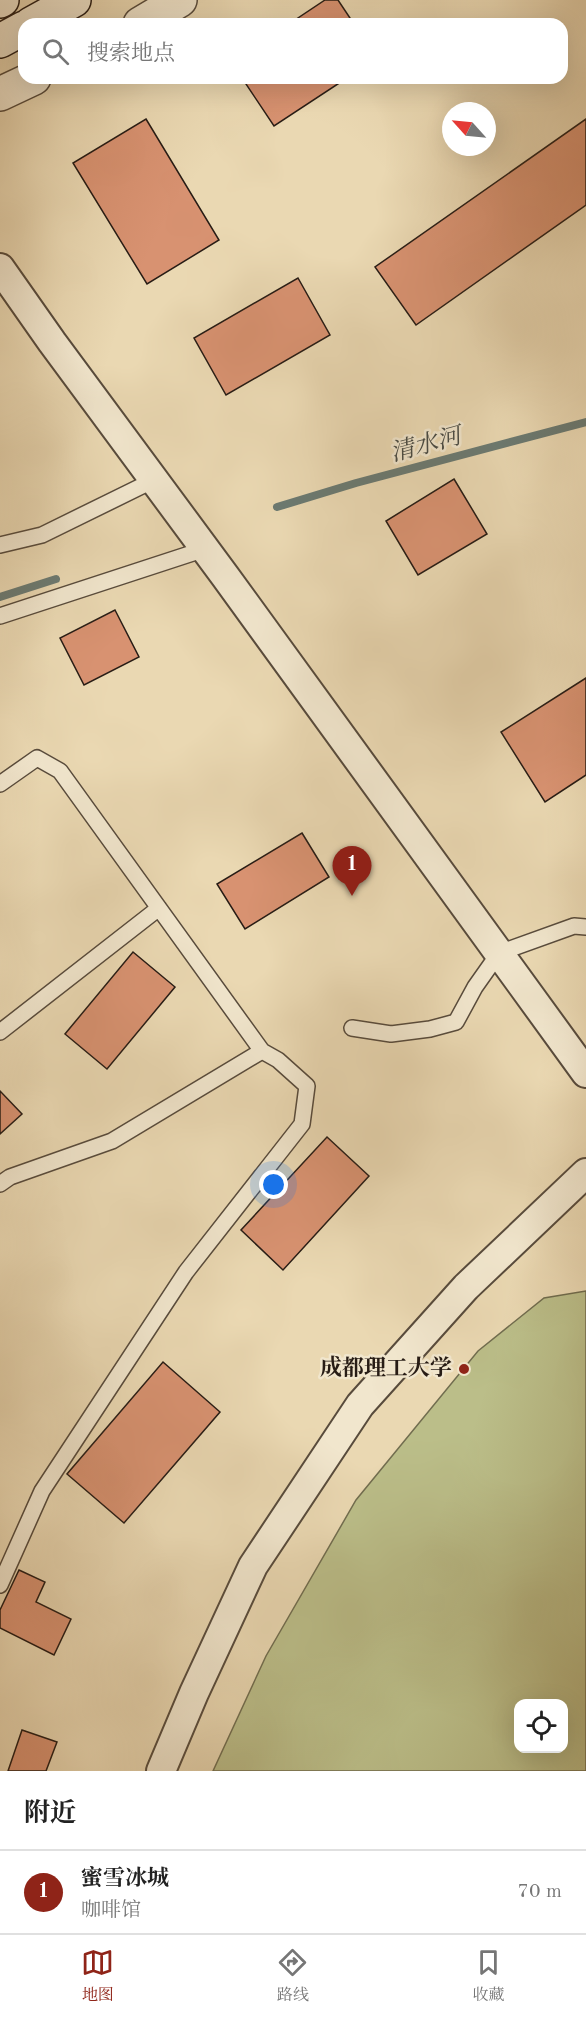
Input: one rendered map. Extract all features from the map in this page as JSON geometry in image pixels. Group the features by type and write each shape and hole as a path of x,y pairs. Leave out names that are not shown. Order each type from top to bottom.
{"street":[{"path":"42,18 74,0"},
{"path":"150,18 180,0"},
{"path":"0,41 18,31"},
{"path":"0,94 21,84"},
{"path":"0,268 51,342 205,549 586,1072"},
{"path":"161,1771 253,1566 360,1405 466,1287 586,1173"}],"lane":[{"path":"0,546 42,535 154,480"},
{"path":"0,616 205,549"},
{"path":"0,784 37,758 60,771 262,1051 278,1060 308,1086 302,1124 186,1272 68,1451 42,1491 0,1585"},
{"path":"0,1032 159,908"},
{"path":"352,1028 391,1034 430,1029 456,1022 475,987 499,953 574,926 586,927"},
{"path":"0,1184 10,1177 112,1141 262,1051"}],"green space":[{"path":"586,1291 586,1771 213,1771 266,1656 356,1500 478,1351 544,1298"}],"building":[{"path":"325,0 338,0 350,18 298,18"},
{"path":"246,84 338,84 274,126"},
{"path":"146,119 219,240 147,284 73,163"},
{"path":"586,119 586,205 416,325 375,267"},
{"path":"298,278 330,335 226,395 194,338"},
{"path":"454,479 487,534 418,575 386,521"},
{"path":"115,610 139,657 84,685 60,638"},
{"path":"586,678 586,775 545,802 501,732"},
{"path":"302,833 329,877 245,929 217,884"},
{"path":"133,952 175,987 107,1069 65,1034"},
{"path":"0,1091 22,1114 0,1134"},
{"path":"327,1137 369,1176 283,1270 241,1230"},
{"path":"163,1362 220,1412 124,1523 67,1474"},
{"path":"19,1570 45,1582 36,1602 71,1619 54,1655 0,1628 0,1610"},
{"path":"22,1730 57,1742 46,1771 8,1771"}],"waterway":[{"name":"清水河","path":"277,507 356,483 586,422"},
{"name":"清水河","path":"0,597 56,579"}],"place":[{"name":"蜜雪冰城","path":"352,896"},
{"name":"成都理工大学","path":"464,1369"}]}
